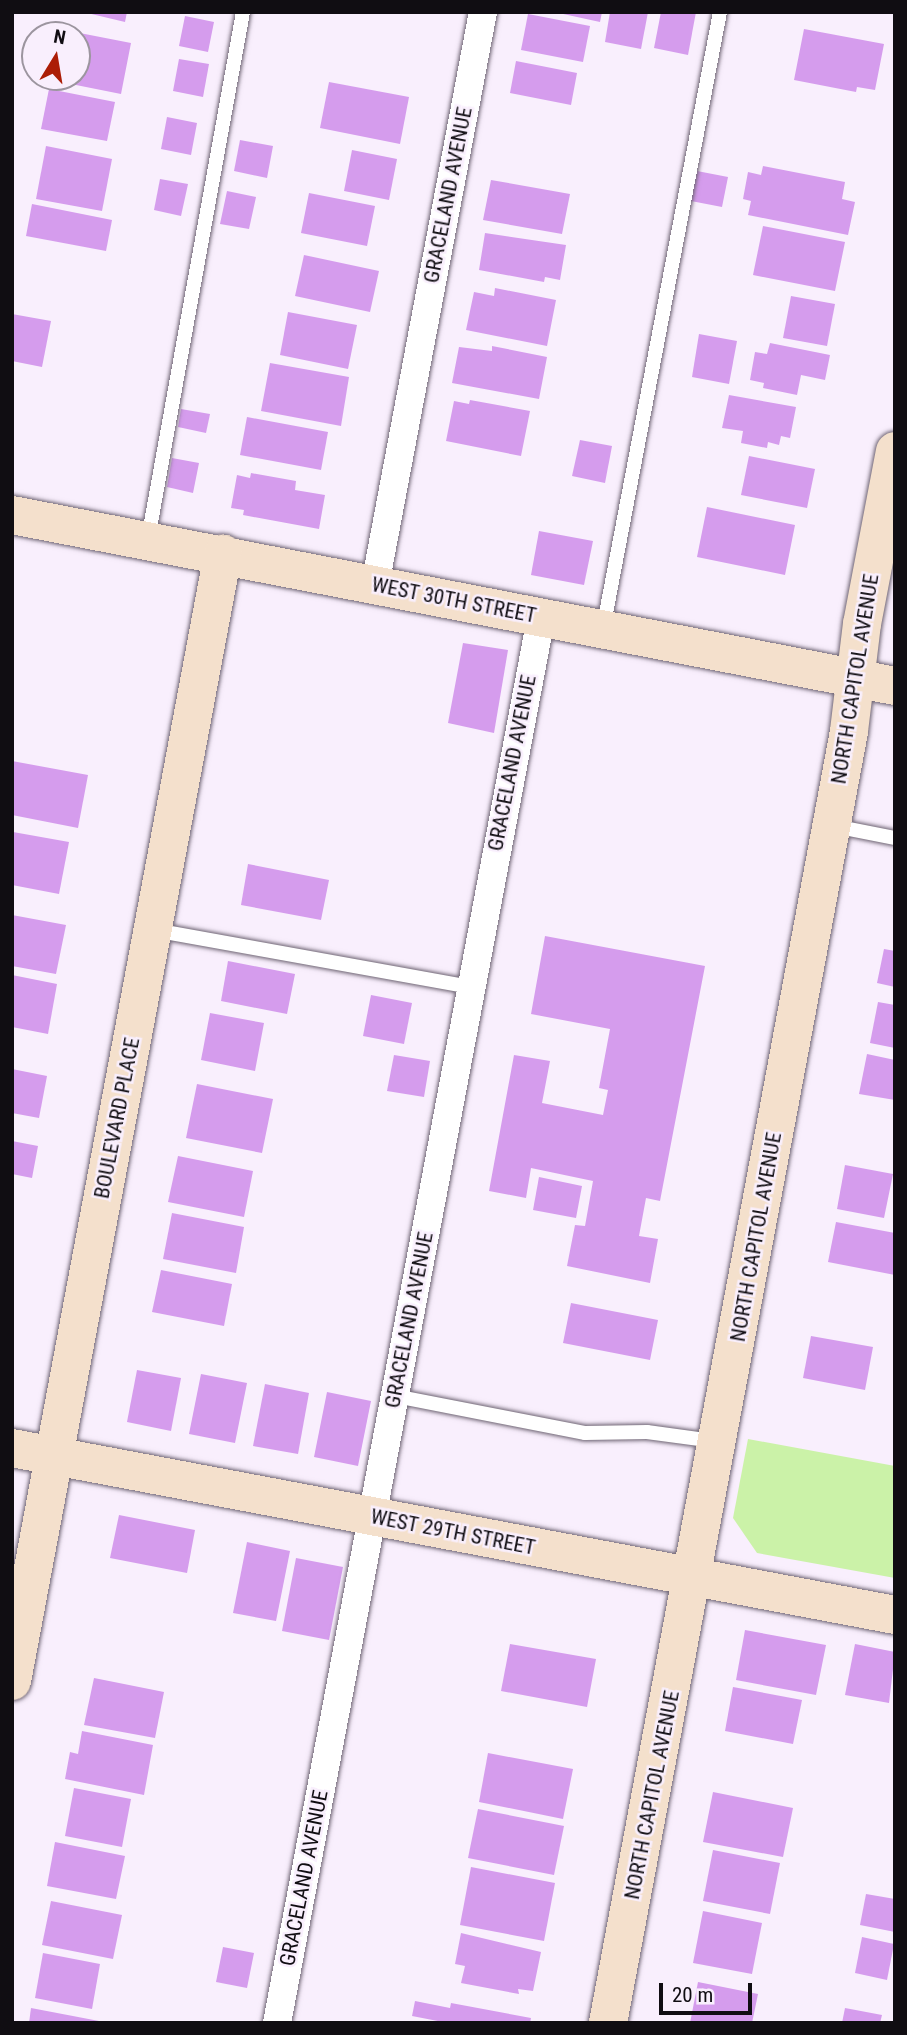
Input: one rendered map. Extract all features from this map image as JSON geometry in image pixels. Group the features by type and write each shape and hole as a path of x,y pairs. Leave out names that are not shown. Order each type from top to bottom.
{"main road":[{"name":"NORTH CAPITOL AVENUE","path":"608,2023 719,1442 855,679 890,506 895,451"},
{"name":"WEST 30TH STREET","path":"12,515 895,686"},
{"name":"BOULEVARD PLACE","path":"12,1681 223,554"},
{"name":"WEST 29TH STREET","path":"12,1447 693,1579 895,1615"}],"street":[{"name":"GRACELAND AVENUE","path":"375,585 483,12"},
{"name":"GRACELAND AVENUE","path":"276,2023 541,618"}],"lane":[{"path":"147,540 243,12"},
{"path":"603,630 720,12"},
{"path":"831,825 895,838"},
{"path":"152,930 470,987"},
{"path":"395,1396 585,1433 659,1433 719,1442"}],"green space":[{"path":"748,1439 895,1466 895,1578 757,1553 733,1518"}],"building":[{"path":"83,12 127,12 125,22"},
{"path":"554,12 602,12 600,22"},
{"path":"610,12 648,12 641,49 605,42"},
{"path":"661,12 696,12 688,55 654,48"},
{"path":"528,14 590,26 583,62 521,50"},
{"path":"185,16 214,22 208,52 179,46"},
{"path":"804,29 884,44 875,90 857,87 856,92 794,80"},
{"path":"91,35 131,43 121,94 91,88"},
{"path":"179,59 209,64 203,97 173,91"},
{"path":"516,61 577,73 571,105 510,93"},
{"path":"329,82 409,97 400,144 320,128"},
{"path":"49,91 115,102 107,141 41,129"},
{"path":"167,117 197,123 191,155 161,149"},
{"path":"240,140 273,146 267,178 234,171"},
{"path":"46,146 112,159 102,211 36,199"},
{"path":"352,150 397,159 389,200 344,191"},
{"path":"763,166 845,182 842,199 855,202 848,235 748,215 751,201 743,199 748,172 761,175"},
{"path":"697,171 728,177 722,207 691,201"},
{"path":"160,179 188,184 181,216 154,210"},
{"path":"491,180 570,194 562,234 483,220"},
{"path":"227,191 256,197 249,229 220,224"},
{"path":"309,193 375,206 367,246 301,233"},
{"path":"32,204 112,220 106,251 26,236"},
{"path":"763,226 845,242 835,291 753,275"},
{"path":"485,233 566,245 560,280 545,277 544,282 479,270"},
{"path":"304,255 379,271 370,312 295,296"},
{"path":"495,288 556,300 547,346 466,330 474,292 494,296"},
{"path":"791,296 835,304 827,346 783,338"},
{"path":"288,312 357,325 348,369 280,355"},
{"path":"12,314 51,321 42,367 12,361"},
{"path":"699,334 737,341 729,384 692,377"},
{"path":"770,343 830,355 825,380 801,375 797,395 763,388 764,383 750,380 755,352 767,354"},
{"path":"492,346 547,357 539,399 452,383 459,347 492,351"},
{"path":"270,363 349,377 341,426 261,411"},
{"path":"729,395 796,407 790,438 781,436 779,445 768,442 767,448 741,443 743,431 722,428"},
{"path":"470,400 530,411 521,456 446,441 454,401 469,404"},
{"path":"181,409 210,414 206,433 178,427"},
{"path":"247,417 328,432 321,470 240,455"},
{"path":"580,440 612,446 605,483 572,476"},
{"path":"749,456 815,469 807,508 741,495"},
{"path":"172,458 199,463 193,493 167,487"},
{"path":"251,473 296,481 295,490 325,495 319,529 243,515 244,510 231,508 237,475 250,478"},
{"path":"707,507 795,525 785,575 697,557"},
{"path":"539,531 593,541 584,585 531,575"},
{"path":"463,643 508,650 494,733 448,723"},
{"path":"12,761 88,775 78,828 12,815"},
{"path":"13,832 69,842 59,894 12,885"},
{"path":"248,864 329,880 321,920 241,905"},
{"path":"12,915 66,925 56,974 12,966"},
{"path":"545,936 705,966 660,1201 646,1198 639,1236 658,1239 650,1283 567,1266 575,1225 585,1226 593,1181 531,1168 526,1198 489,1191 514,1055 550,1061 542,1103 603,1115 608,1090 599,1088 610,1029 531,1014"},
{"path":"884,949 895,951 895,987 877,983"},
{"path":"228,961 295,974 287,1014 221,1001"},
{"path":"12,975 57,984 48,1034 12,1027"},
{"path":"371,995 412,1003 404,1044 363,1036"},
{"path":"878,1002 895,1005 895,1048 870,1043"},
{"path":"210,1013 264,1023 255,1071 201,1060"},
{"path":"867,1054 895,1060 895,1100 859,1094"},
{"path":"394,1055 430,1061 424,1097 387,1091"},
{"path":"12,1069 47,1076 39,1118 12,1113"},
{"path":"197,1084 273,1099 262,1153 186,1138"},
{"path":"12,1141 38,1146 32,1178 12,1174"},
{"path":"178,1156 253,1171 244,1217 168,1202"},
{"path":"845,1165 893,1174 884,1218 837,1209"},
{"path":"539,1177 582,1186 576,1218 533,1210"},
{"path":"172,1213 244,1227 236,1273 163,1259"},
{"path":"836,1222 895,1233 895,1275 828,1262"},
{"path":"161,1270 232,1284 224,1326 152,1312"},
{"path":"571,1303 658,1320 650,1360 563,1343"},
{"path":"811,1336 873,1347 865,1390 803,1378"},
{"path":"137,1370 181,1378 171,1431 127,1422"},
{"path":"201,1374 247,1383 235,1443 189,1434"},
{"path":"265,1384 309,1393 298,1454 253,1446"},
{"path":"327,1392 371,1401 358,1466 314,1457"},
{"path":"119,1515 195,1530 187,1573 110,1558"},
{"path":"247,1542 290,1551 276,1621 233,1613"},
{"path":"296,1558 343,1567 329,1640 282,1631"},
{"path":"745,1630 826,1645 816,1695 736,1680"},
{"path":"510,1644 596,1659 587,1707 501,1691"},
{"path":"855,1644 895,1652 889,1703 845,1695"},
{"path":"94,1678 164,1692 155,1738 84,1725"},
{"path":"733,1687 802,1700 793,1744 725,1731"},
{"path":"82,1731 153,1745 144,1795 65,1779 70,1752 78,1754"},
{"path":"488,1753 573,1769 563,1819 479,1802"},
{"path":"74,1788 131,1799 122,1847 65,1836"},
{"path":"713,1792 793,1808 783,1857 703,1842"},
{"path":"478,1809 564,1826 554,1875 468,1858"},
{"path":"55,1842 125,1856 116,1899 47,1886"},
{"path":"713,1850 780,1863 770,1914 703,1901"},
{"path":"471,1867 555,1883 544,1941 460,1925"},
{"path":"866,1894 895,1899 895,1932 860,1925"},
{"path":"51,1901 122,1915 113,1959 42,1945"},
{"path":"703,1911 762,1923 752,1974 693,1963"},
{"path":"461,1933 541,1952 533,1991 518,1989 519,1994 461,1983 465,1966 455,1964"},
{"path":"862,1937 894,1944 887,1980 855,1973"},
{"path":"223,1947 254,1953 247,1988 216,1982"},
{"path":"43,1953 100,1964 92,2009 35,1998"},
{"path":"698,1982 758,1994 752,2023 690,2023"},
{"path":"415,2001 450,2008 451,2003 531,2018 530,2023 448,2023 412,2016"},
{"path":"31,2008 99,2021 99,2023 29,2023"},
{"path":"845,2008 882,2015 880,2023 842,2023"}]}
